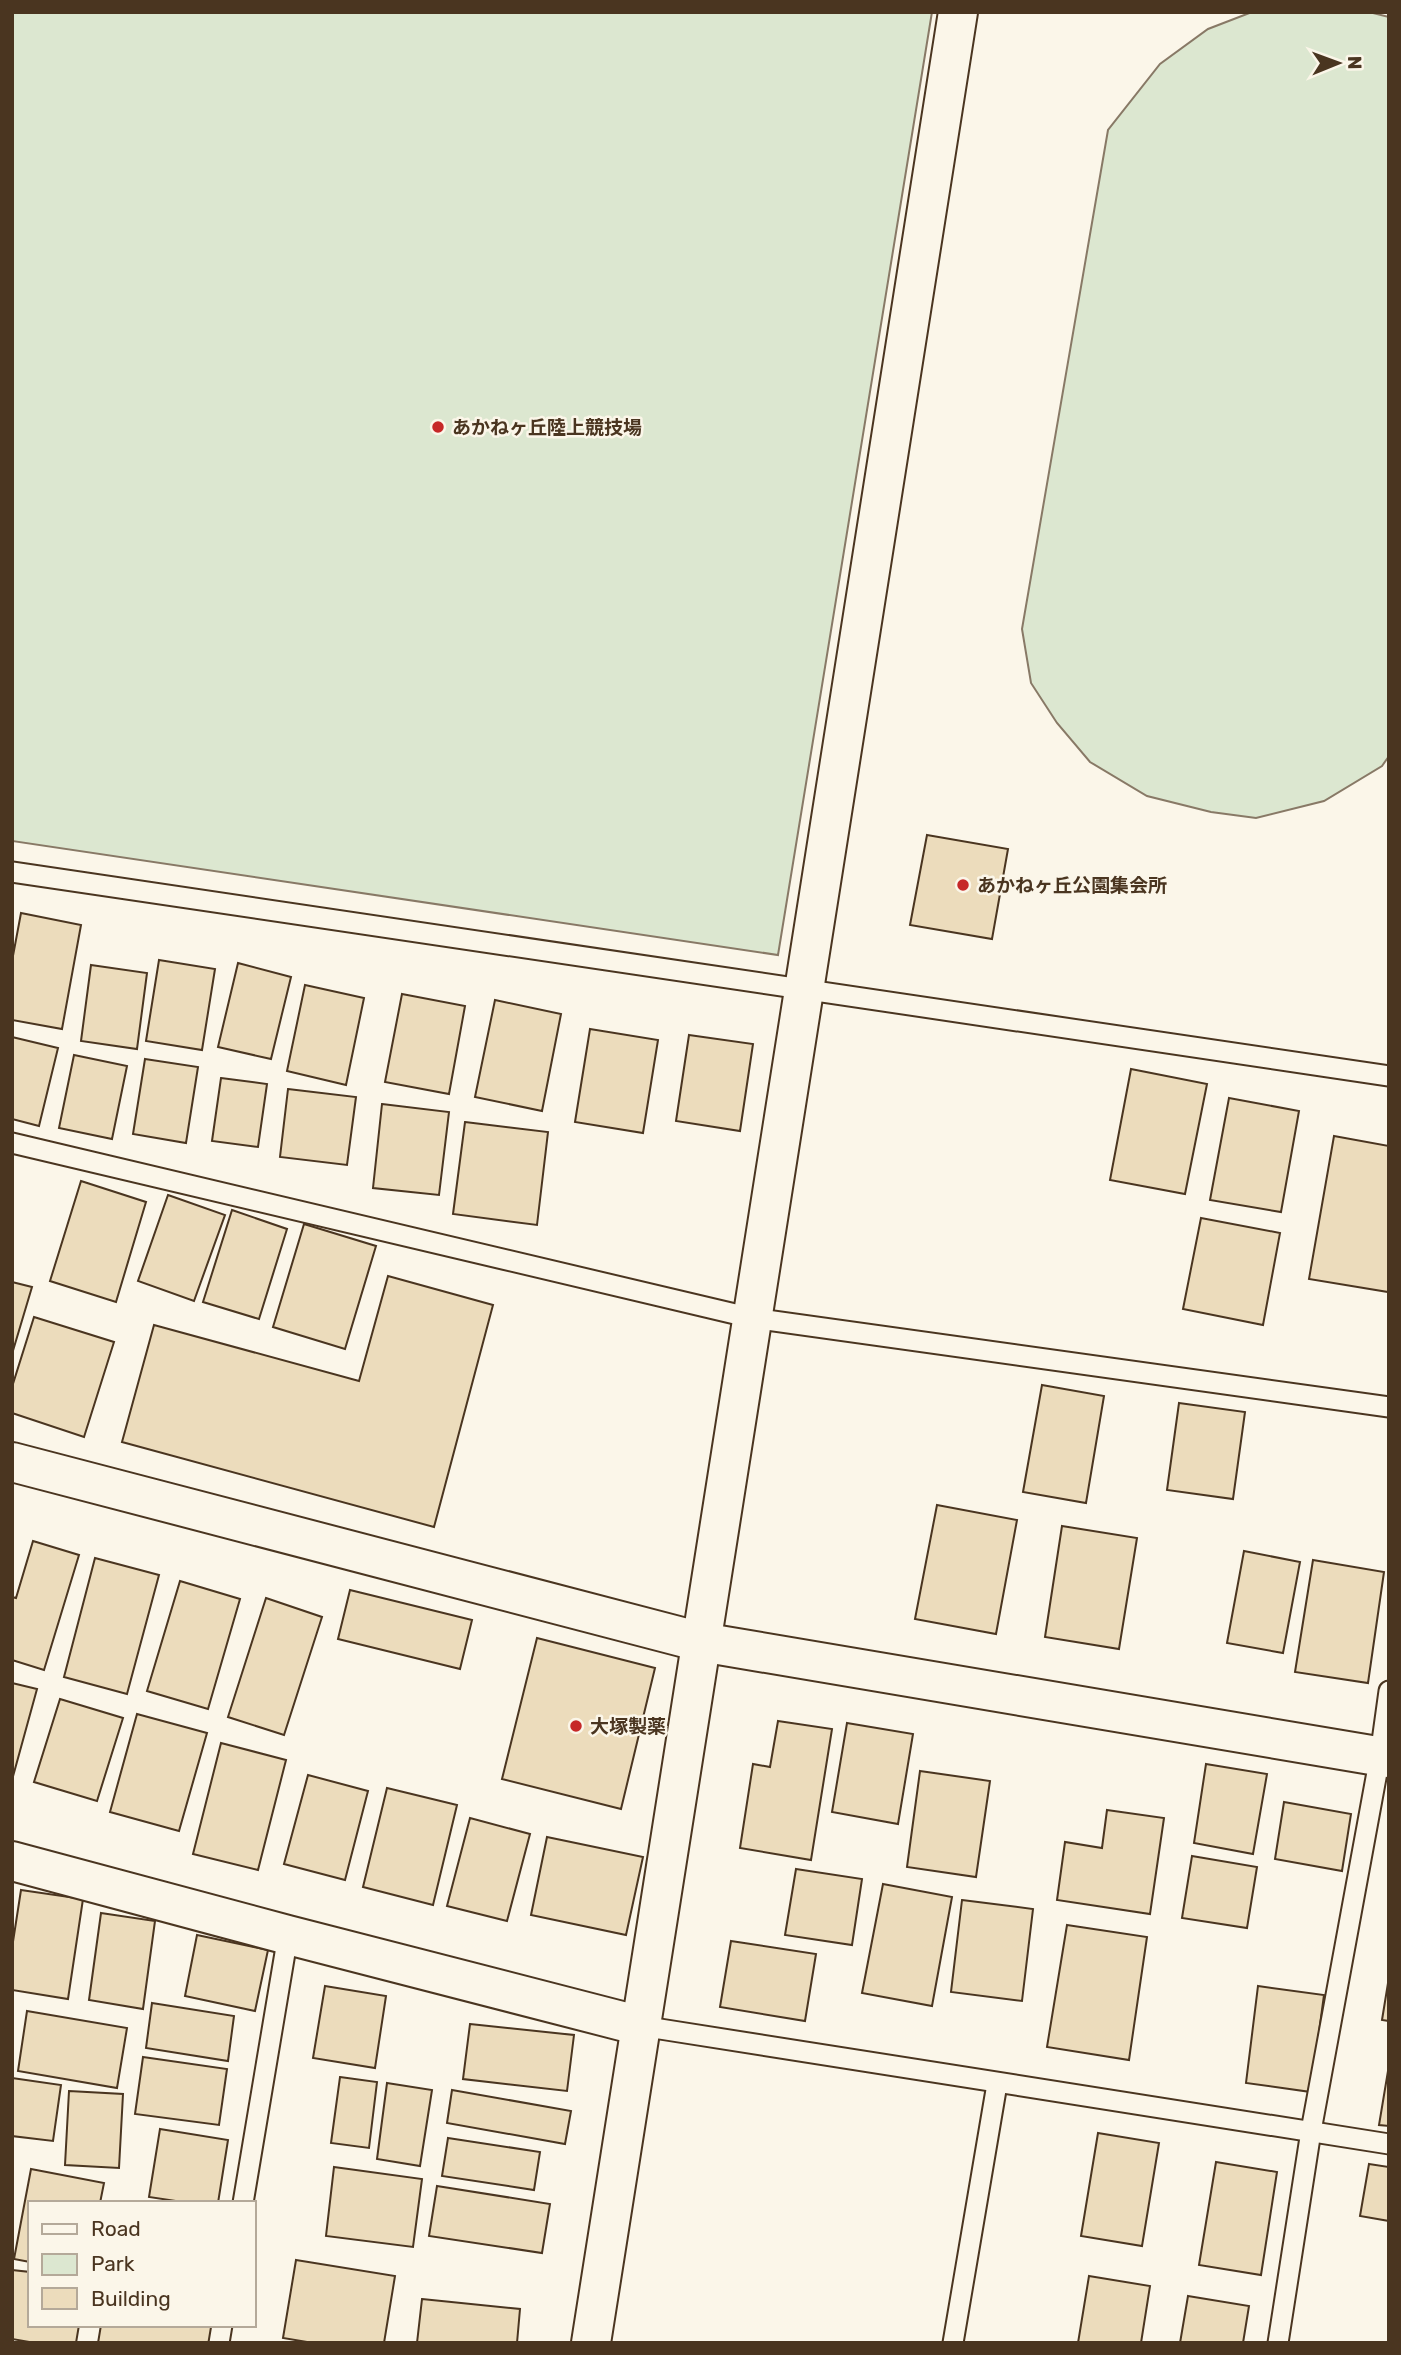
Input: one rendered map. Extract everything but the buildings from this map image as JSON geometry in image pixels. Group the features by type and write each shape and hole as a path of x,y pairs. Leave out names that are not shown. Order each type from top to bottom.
{"street":[{"path":"591,2343 958,12"},
{"path":"12,1462 701,1642 1384,1757"},
{"path":"12,1861 641,2026"}],"lane":[{"path":"12,872 1389,1076"},
{"path":"12,1143 752,1318 1389,1407"},
{"path":"1278,2343 1311,2131 1384,1757 1389,1691"},
{"path":"243,2201 288,1935"},
{"path":"641,2026 1389,2144"},
{"path":"953,2343 997,2084"}],"green space":[{"name":"あかねヶ丘陸上競技場","path":"12,12 932,12 778,955 12,841"},
{"path":"1252,12 1369,12 1389,17 1389,756 1382,766 1324,801 1256,818 1211,812 1147,796 1090,762 1057,723 1031,683 1022,629 1108,130 1160,64 1208,29"}],"place":[{"name":"あかねヶ丘陸上競技場","path":"438,427"},
{"name":"あかねヶ丘公園集会所","path":"963,885"},
{"name":"大塚製薬","path":"576,1726"}]}
